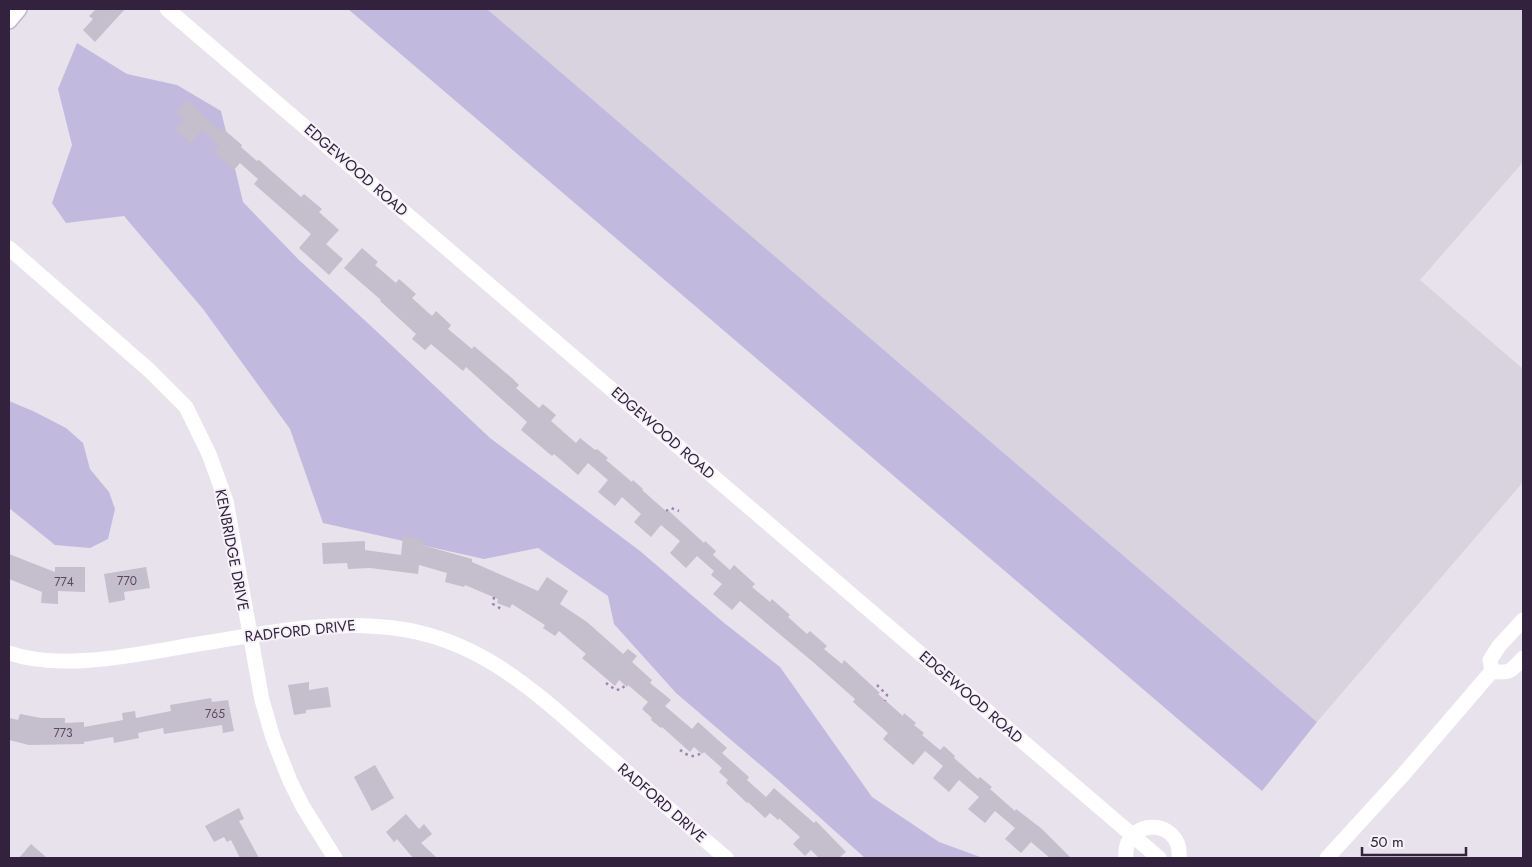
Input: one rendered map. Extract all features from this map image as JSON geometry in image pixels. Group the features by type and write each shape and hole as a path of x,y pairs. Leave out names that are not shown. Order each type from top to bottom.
{"street":[{"path":"9,21 19,9"},
{"name":"EDGEWOOD ROAD","path":"168,9 1159,858"},
{"name":"KENBRIDGE DRIVE","path":"9,248 149,370 186,408 208,454 226,501 262,700 280,759 303,807 335,858"},
{"path":"1492,671 1490,660 1499,646 1523,620"},
{"name":"RADFORD DRIVE","path":"9,653 57,662 95,660 312,627 372,626 418,632 441,639 480,656 510,673 532,689 726,858"},
{"path":"1492,671 1506,673 1512,671 1523,658"},
{"path":"1327,858 1402,776 1492,671"},
{"path":"1126,858 1126,848 1132,836 1146,828 1155,827 1164,829 1171,834 1179,850 1179,858"}],"path":[{"path":"666,511 672,508 679,511"},
{"path":"494,597 493,604 502,610"},
{"path":"606,683 616,690 625,685"},
{"path":"877,685 887,695 885,701"},
{"path":"680,750 686,755 692,756 701,753"}],"shaded area":[{"path":"348,9 487,9 1317,722 1262,791"},
{"path":"487,9 1523,9 1523,162 1420,280 1523,369 1523,482 1317,722"},
{"path":"77,43 127,74 177,85 221,111 243,202 299,260 490,438 640,551 723,622 780,667 872,797 939,842 983,858 865,858 778,780 676,693 614,624 608,596 538,548 484,559 323,523 290,429 203,309 124,216 66,223 52,203 72,145 58,89"},
{"path":"9,401 66,428 83,443 90,469 109,492 115,509 108,539 90,548 55,545 9,508"}],"building":[{"path":"96,9 125,9 95,42 83,30 93,19 89,16"},
{"path":"187,100 220,131 222,128 257,161 259,160 301,197 304,194 322,209 319,212 339,230 326,244 343,259 329,275 299,248 311,234 254,184 258,179 240,163 234,170 213,151 219,145 202,130 190,143 175,129 184,118 176,112"},
{"path":"362,248 378,262 375,265 396,283 399,279 416,294 412,298 432,316 436,311 451,325 448,329 472,349 474,346 513,379 519,385 516,388 539,408 543,404 556,415 551,421 576,443 580,438 608,458 606,460 632,482 633,480 667,512 669,511 704,543 705,541 716,551 713,555 730,570 734,565 755,584 752,587 770,602 772,599 807,634 810,631 827,646 824,649 842,664 844,660 903,716 904,713 916,723 914,725 924,733 922,735 940,750 944,746 955,756 954,758 978,779 980,777 992,787 990,789 1015,811 1016,809 1042,829 1071,858 1050,858 1031,842 1021,853 1005,839 1015,828 995,811 985,823 968,809 979,797 959,780 949,792 933,778 943,766 925,751 913,765 883,739 888,733 853,702 855,699 813,662 740,601 732,610 713,594 722,584 711,575 714,571 697,556 686,568 670,553 680,541 661,525 651,537 634,522 641,514 622,497 615,506 598,492 608,480 588,463 578,475 554,454 552,456 521,430 527,422 466,367 463,371 431,344 425,350 412,339 416,334 344,268"},
{"path":"403,536 423,539 422,545 472,559 472,562 538,591 547,577 568,591 560,604 587,622 623,654 628,649 637,656 632,662 652,680 650,683 671,700 665,706 692,729 698,722 727,748 722,753 749,777 747,780 766,797 774,788 814,823 816,821 846,852 839,858 819,858 811,850 805,856 793,844 800,837 779,818 778,820 770,813 765,818 726,783 728,780 719,772 722,768 704,752 702,754 694,747 690,752 662,727 651,720 652,718 642,709 648,702 619,680 615,686 582,658 586,654 559,631 555,636 543,628 545,625 512,604 510,608 497,603 498,599 465,585 464,587 445,582 447,573 419,565 418,574 370,568 348,569 347,563 323,564 322,543 365,541 365,550 401,555"},
{"path":"9,554 55,572 55,567 85,567 85,592 58,591 58,604 41,603 42,592 9,579"},
{"path":"146,567 150,588 124,592 125,600 109,603 104,574"},
{"path":"309,682 309,690 328,687 331,707 306,710 306,713 294,715 288,685"},
{"path":"211,698 212,702 228,700 234,731 223,733 222,725 164,734 163,728 138,733 139,738 114,743 113,737 84,742 84,744 29,745 9,740 9,718 18,720 20,714 41,718 65,718 65,723 84,722 84,727 123,720 122,713 135,711 136,718 171,711 170,705"},
{"path":"375,765 394,798 372,811 354,777"},
{"path":"239,808 244,819 239,821 259,858 240,858 231,840 227,842 224,837 214,842 205,826"},
{"path":"406,814 419,829 424,824 432,834 421,843 437,858 413,858 397,839 394,842 386,832"},
{"path":"31,844 47,858 19,858"}]}
